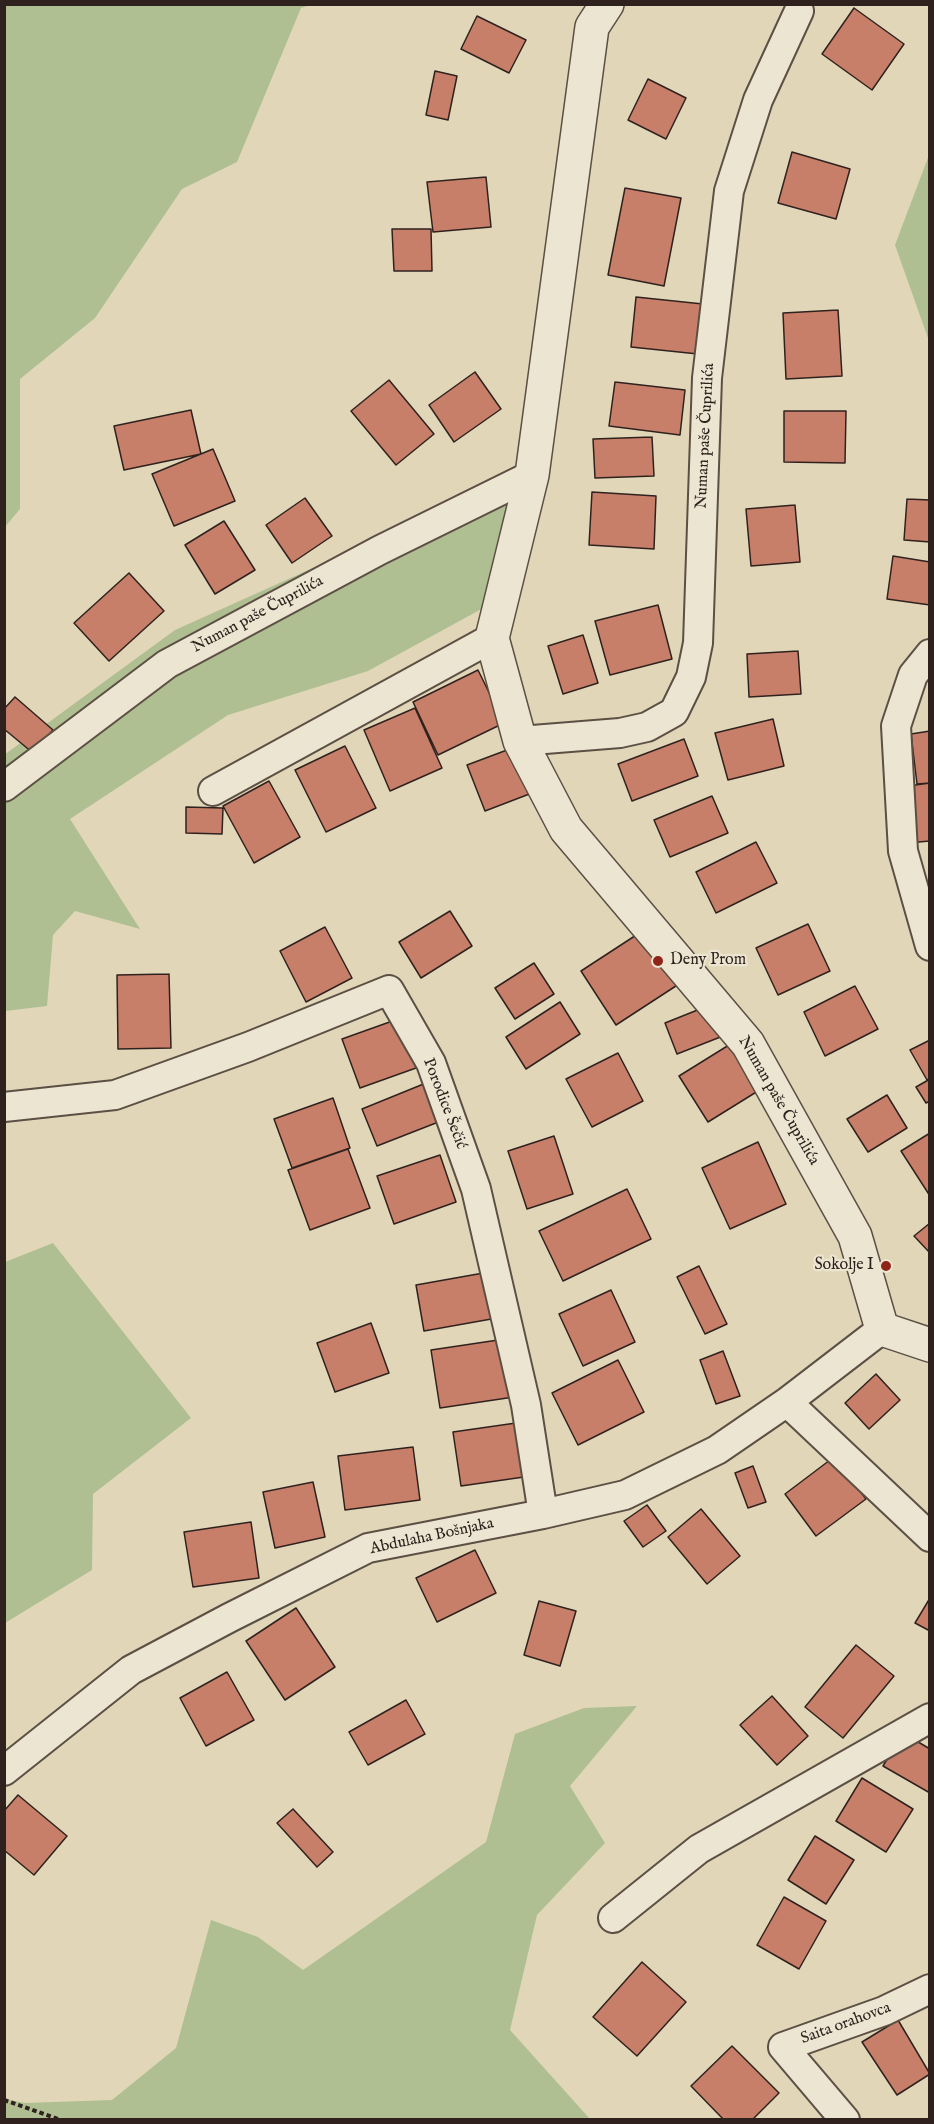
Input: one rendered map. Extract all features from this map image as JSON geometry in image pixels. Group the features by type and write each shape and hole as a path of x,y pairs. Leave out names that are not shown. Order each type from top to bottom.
{"street":[{"name":"Numan paše Čuprilića","path":"607,4 592,27 532,475 492,638 520,741 566,829 748,1044 855,1236 882,1329"},
{"name":"Numan paše Čuprilića","path":"520,741 620,733 647,727 674,712 691,676 698,643 707,378 729,192 758,100 800,11"},
{"name":"Numan paše Čuprilića","path":"4,787 167,664 380,550 532,475"},
{"path":"213,791 492,638"},
{"path":"930,654 913,675 896,726 903,851 930,946"},
{"name":"Porodice Šečić","path":"4,1107 115,1095 248,1047 389,990 431,1063 476,1189 526,1405 543,1514"},
{"path":"882,1329 930,1345"},
{"name":"Abdulaha Bošnjaka","path":"4,1771 131,1670 368,1548 543,1514 625,1495 717,1449 787,1402 882,1329"},
{"path":"787,1402 930,1536"},
{"path":"613,1918 699,1849 930,1718"},
{"name":"Saita orahovca","path":"844,2120 783,2047 884,2011 930,1989"}],"path":[{"path":"4,2100 61,2120"}],"green space":[{"path":"5,4 310,5 301,8 237,162 182,189 95,318 20,379 20,509 5,527"},
{"path":"929,155 929,341 895,245"},
{"path":"515,477 487,606 368,671 228,715 70,819 140,929 75,911 53,935 47,1006 5,1011 4,755 175,630"},
{"path":"53,1243 191,1418 93,1494 92,1570 5,1623 5,1262"},
{"path":"637,1706 570,1786 605,1843 537,1915 510,2030 590,2119 5,2119 5,2099 25,2103 112,2100 176,2048 211,1920 258,1937 303,1970 486,1842 515,1734 584,1708"}],"building":[{"path":"854,8 904,44 872,90 822,54"},
{"path":"477,16 526,40 509,73 461,49"},
{"path":"435,71 457,76 448,120 426,115"},
{"path":"648,79 686,98 666,139 628,120"},
{"path":"792,152 850,169 836,219 778,203"},
{"path":"486,177 491,227 433,232 427,182"},
{"path":"625,188 681,198 664,286 608,275"},
{"path":"392,229 431,229 432,271 394,271"},
{"path":"636,297 703,304 698,354 631,347"},
{"path":"838,310 842,376 786,379 783,313"},
{"path":"475,372 501,409 454,442 429,405"},
{"path":"389,380 434,434 396,465 351,411"},
{"path":"615,382 685,390 680,435 609,426"},
{"path":"191,410 201,454 124,470 114,426"},
{"path":"784,411 846,411 845,463 784,462"},
{"path":"652,437 654,476 595,478 593,439"},
{"path":"213,449 235,501 174,526 152,474"},
{"path":"592,492 656,496 654,549 589,545"},
{"path":"305,498 332,536 292,563 266,525"},
{"path":"907,499 930,500 930,542 904,540"},
{"path":"795,505 800,562 751,566 746,509"},
{"path":"224,521 255,570 215,594 185,545"},
{"path":"893,556 930,562 930,605 887,599"},
{"path":"129,573 164,611 109,661 74,623"},
{"path":"658,605 672,659 610,675 595,621"},
{"path":"583,635 598,683 563,694 548,646"},
{"path":"798,651 801,694 749,697 747,654"},
{"path":"478,670 504,723 438,755 413,702"},
{"path":"15,697 53,730 33,753 4,729 4,709"},
{"path":"415,708 442,768 390,791 364,730"},
{"path":"773,719 784,766 728,780 715,733"},
{"path":"930,731 930,783 917,784 911,734"},
{"path":"684,739 698,776 632,801 618,764"},
{"path":"345,746 376,808 326,832 295,770"},
{"path":"515,747 532,793 485,811 467,765"},
{"path":"269,781 300,837 254,863 223,806"},
{"path":"930,783 930,841 907,843 901,787"},
{"path":"712,796 728,833 670,857 654,820"},
{"path":"186,807 223,808 222,834 186,833"},
{"path":"756,842 777,883 716,913 696,872"},
{"path":"450,911 472,946 421,978 399,942"},
{"path":"808,924 830,971 778,995 756,948"},
{"path":"325,927 352,978 306,1002 280,951"},
{"path":"647,928 682,982 616,1025 581,971"},
{"path":"534,963 554,994 515,1019 495,988"},
{"path":"169,974 171,1048 118,1049 117,975"},
{"path":"855,986 878,1029 825,1056 804,1012"},
{"path":"560,1002 580,1034 526,1069 506,1037"},
{"path":"710,1005 723,1036 677,1054 665,1023"},
{"path":"398,1019 416,1068 360,1088 342,1039"},
{"path":"737,1040 766,1086 708,1122 679,1076"},
{"path":"930,1040 930,1078 927,1080 910,1050"},
{"path":"618,1053 643,1101 592,1127 566,1079"},
{"path":"930,1079 930,1101 926,1103 916,1087"},
{"path":"426,1083 441,1121 377,1146 362,1109"},
{"path":"887,1095 907,1128 868,1152 847,1119"},
{"path":"333,1098 350,1148 292,1168 274,1119"},
{"path":"930,1133 930,1196 901,1151"},
{"path":"554,1136 573,1194 527,1209 508,1151"},
{"path":"758,1142 786,1204 730,1229 702,1168"},
{"path":"348,1149 370,1208 310,1230 288,1170"},
{"path":"440,1155 456,1202 394,1224 377,1176"},
{"path":"627,1189 651,1239 563,1281 539,1231"},
{"path":"930,1223 930,1253 914,1236"},
{"path":"699,1266 727,1324 705,1334 677,1277"},
{"path":"489,1272 497,1318 424,1331 416,1285"},
{"path":"611,1290 635,1342 583,1366 559,1314"},
{"path":"371,1323 389,1373 335,1392 317,1343"},
{"path":"505,1339 514,1397 440,1408 431,1350"},
{"path":"723,1351 740,1396 716,1404 700,1360"},
{"path":"618,1360 644,1412 578,1445 552,1393"},
{"path":"876,1374 900,1400 869,1429 845,1403"},
{"path":"516,1423 524,1477 461,1486 453,1432"},
{"path":"413,1447 420,1500 345,1510 338,1456"},
{"path":"834,1457 866,1499 816,1536 785,1494"},
{"path":"753,1466 766,1502 748,1508 735,1473"},
{"path":"313,1482 325,1537 275,1548 263,1492"},
{"path":"647,1505 666,1531 643,1547 624,1521"},
{"path":"701,1509 740,1556 707,1584 668,1537"},
{"path":"251,1522 259,1578 193,1587 184,1532"},
{"path":"475,1550 496,1593 437,1622 416,1578"},
{"path":"930,1598 930,1631 915,1623"},
{"path":"539,1601 576,1611 560,1666 524,1655"},
{"path":"296,1608 335,1667 285,1700 246,1641"},
{"path":"856,1645 894,1676 843,1738 805,1707"},
{"path":"227,1672 254,1720 206,1746 180,1698"},
{"path":"772,1696 808,1736 777,1765 740,1725"},
{"path":"406,1700 425,1734 368,1765 349,1732"},
{"path":"903,1733 930,1749 930,1793 883,1766"},
{"path":"862,1778 913,1809 886,1852 836,1821"},
{"path":"18,1795 67,1836 34,1875 4,1850 4,1811"},
{"path":"293,1809 333,1852 317,1867 277,1823"},
{"path":"815,1836 854,1860 826,1904 788,1880"},
{"path":"784,1897 826,1921 799,1969 757,1945"},
{"path":"642,1962 686,2002 637,2056 593,2017"},
{"path":"898,2020 930,2074 897,2095 862,2042"},
{"path":"732,2046 779,2093 752,2120 724,2120 691,2086"}],"place":[{"name":"Deny Prom","path":"658,961"},
{"name":"Sokolje I","path":"886,1266"}]}
